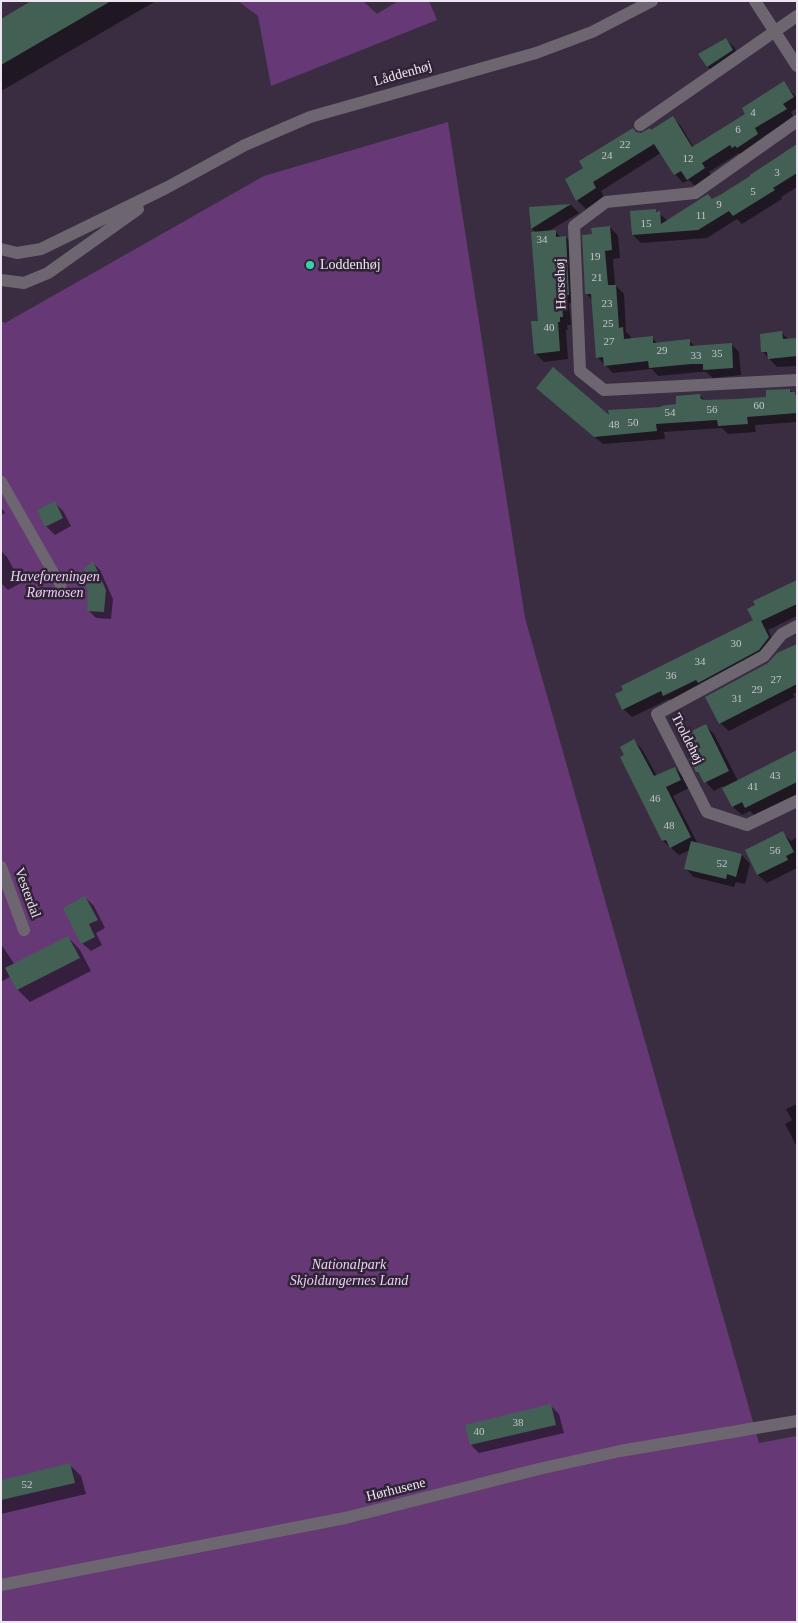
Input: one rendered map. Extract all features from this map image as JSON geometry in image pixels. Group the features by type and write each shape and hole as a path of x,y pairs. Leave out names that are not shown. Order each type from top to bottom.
{"street":[{"name":"Låddenhøj","path":"1,249 17,253 42,249 166,188 245,145 310,117 536,53 592,32 652,1"},
{"path":"755,1 797,66"},
{"path":"640,125 797,16"},
{"name":"Horsehøj","path":"797,121 695,193 606,202 574,226 580,371 604,390 797,380"},
{"name":"Låddenhøj","path":"1,280 24,283 48,274 166,188"},
{"name":"Troldehøj","path":"797,626 782,634 764,656 657,714 707,812 747,825 797,801"},
{"name":"Vesterdal","path":"1,867 24,930"},
{"name":"Hørhusene","path":"1,1585 345,1518 538,1469 620,1451 797,1421"}],"lane":[{"path":"1,481 61,586"}],"green space":[{"path":"238,1 363,1 377,14 398,1 429,1 437,20 271,86 258,16"},
{"name":"Nationalpark Skjoldungernes Land","path":"448,122 525,618 759,1443 797,1436 797,1622 1,1622 1,321 5,323 264,176"}],"building":[{"path":"31,1 111,1 1,65 1,19"},
{"path":"726,38 733,50 707,67 698,54"},
{"path":"784,81 794,97 783,104 787,109 755,128 758,134 737,148 735,146 732,148 730,145 702,163 705,168 687,180 681,171 674,175 654,144 593,182 596,188 576,201 565,179 583,168 579,161 633,128 636,132 641,133 650,128 651,130 673,116 692,147 745,114 742,108"},
{"path":"797,144 797,173 773,188 775,190 733,216 729,211 698,230 632,235 630,211 656,209 656,212 660,211 661,224 708,194 712,199 720,195"},
{"path":"571,204 531,229 529,207"},
{"path":"610,226 612,250 605,251 608,285 616,285 619,328 623,327 624,339 653,336 653,343 690,339 690,346 732,343 733,368 703,370 703,364 691,364 649,368 648,361 604,366 603,357 596,358 591,294 585,294 582,235 592,234 591,228"},
{"path":"556,230 556,237 566,236 569,295 561,295 563,317 560,317 560,322 558,322 560,351 534,354 531,321 538,321 531,232"},
{"path":"782,331 783,339 797,338 797,356 768,359 767,352 761,352 760,334"},
{"path":"553,367 609,415 608,410 661,407 676,404 676,396 700,394 701,399 705,400 736,399 766,397 766,390 790,389 790,392 795,392 795,395 797,394 797,413 747,417 748,424 718,426 717,420 656,424 657,431 594,437 536,388"},
{"path":"55,501 63,518 45,527 37,510"},
{"path":"93,561 106,590 104,612 87,611 88,591 79,574"},
{"path":"797,580 797,604 761,621 769,637 759,650 698,683 696,680 663,696 661,691 622,710 615,694 623,690 621,686 753,620 747,609 755,605 753,601"},
{"path":"797,644 797,684 719,724 705,697 768,663 777,653"},
{"path":"706,724 729,771 704,783 689,759 691,758 689,754 695,752 686,734"},
{"path":"634,739 654,776 675,767 681,780 666,787 691,837 670,848 666,840 662,841 620,757 624,755 620,747"},
{"path":"797,750 797,782 745,808 742,802 732,807 722,788"},
{"path":"783,831 794,852 786,856 788,860 757,875 745,850"},
{"path":"691,841 742,854 736,877 727,874 726,879 684,869"},
{"path":"85,896 98,920 89,924 95,937 81,944 63,908"},
{"path":"68,936 80,958 17,990 5,968"},
{"path":"551,1404 556,1425 470,1445 465,1425"},
{"path":"70,1463 75,1483 1,1500 1,1480"}],"place":[{"name":"Loddenhøj","path":"310,265"}],"park label":[{"name":"Haveforeningen Rørmosen","path":"55,586"}]}
